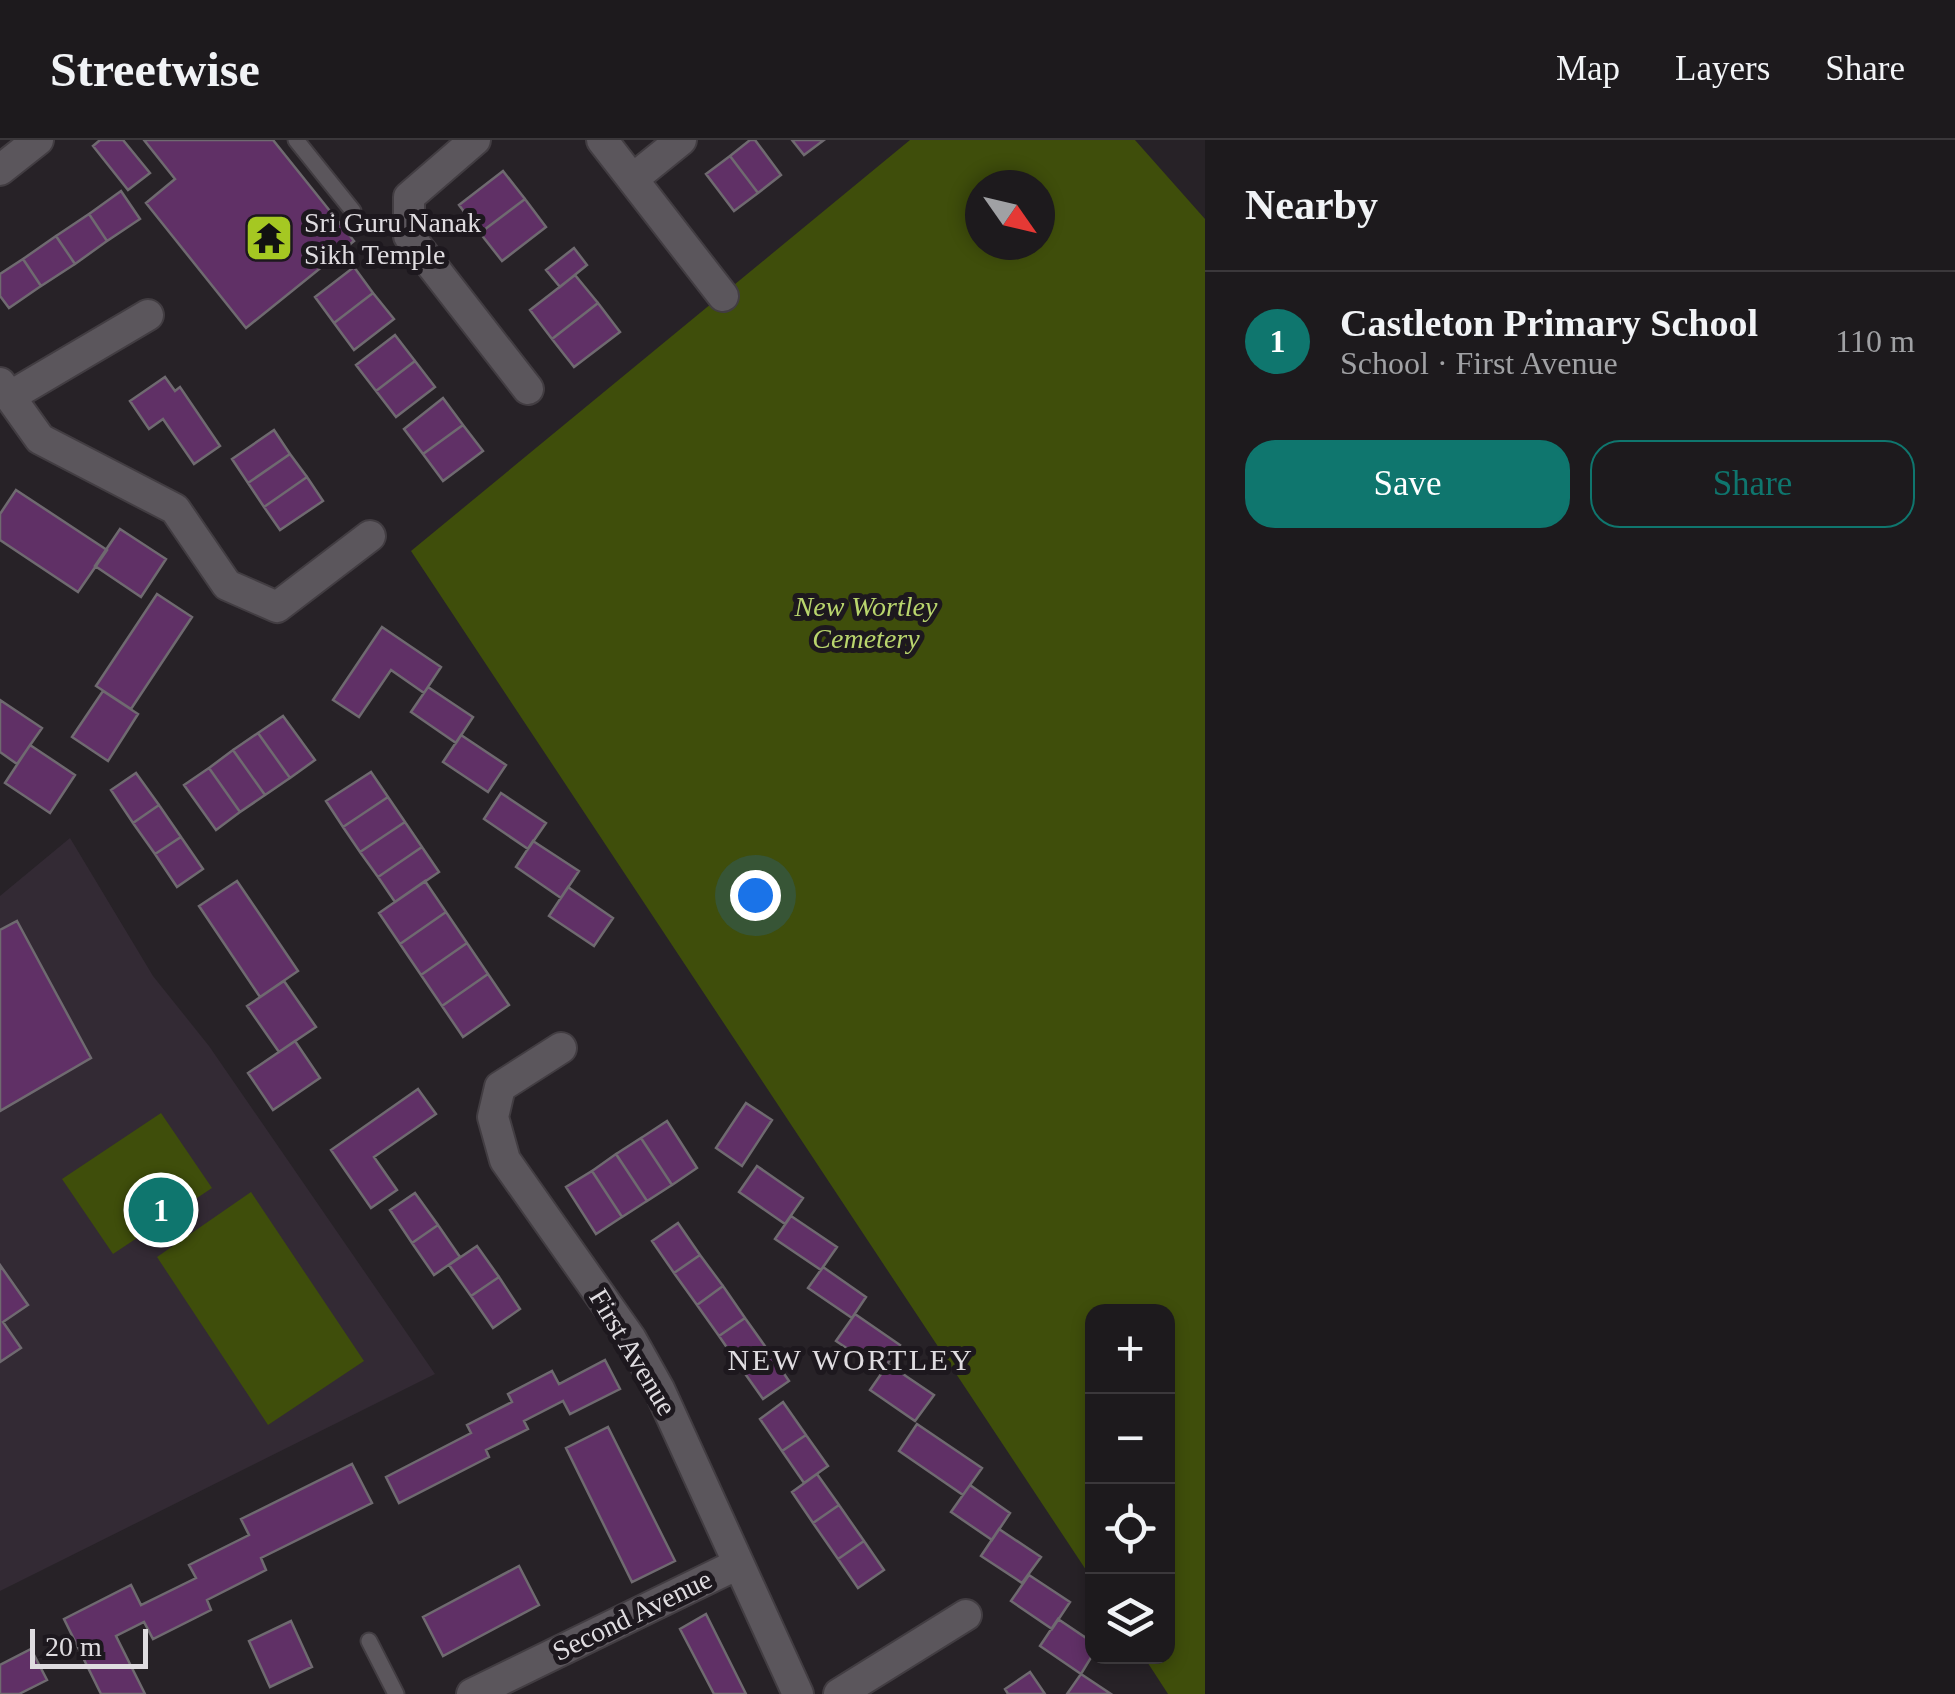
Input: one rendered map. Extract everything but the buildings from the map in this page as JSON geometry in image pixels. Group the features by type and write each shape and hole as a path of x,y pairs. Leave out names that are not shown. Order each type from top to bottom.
{"street":[{"path":"0,170 38,140"},
{"path":"475,140 410,196 410,236 528,389"},
{"path":"602,140 723,296"},
{"path":"634,178 682,140"},
{"path":"148,315 5,390 40,439 175,508 227,585 277,607 370,536"},
{"name":"First Avenue","path":"562,1048 500,1087 493,1117 505,1160 630,1339 694,1459 798,1694"},
{"name":"Second Avenue","path":"472,1694 738,1564"},
{"path":"839,1694 966,1615"}],"lane":[{"path":"296,140 352,210"},
{"path":"369,1641 396,1694"}],"shaded area":[{"path":"70,838 153,976 209,1046 435,1374 0,1591 0,896"}],"green space":[{"name":"New Wortley Cemetery","path":"910,140 1135,140 1205,219 1205,1694 1168,1694 1149,1664 1175,1664 1175,1304 1085,1304 1085,1568 411,551"},
{"path":"161,1113 212,1188 113,1254 62,1179"},
{"path":"251,1192 364,1361 268,1425 157,1257"}],"place":[{"name":"Sri Guru Nanak Sikh Temple","path":"269,238"},
{"name":"Castleton Primary School","path":"161,1210"}],"district":[{"name":"NEW WORTLEY","path":"851,1359"}]}
